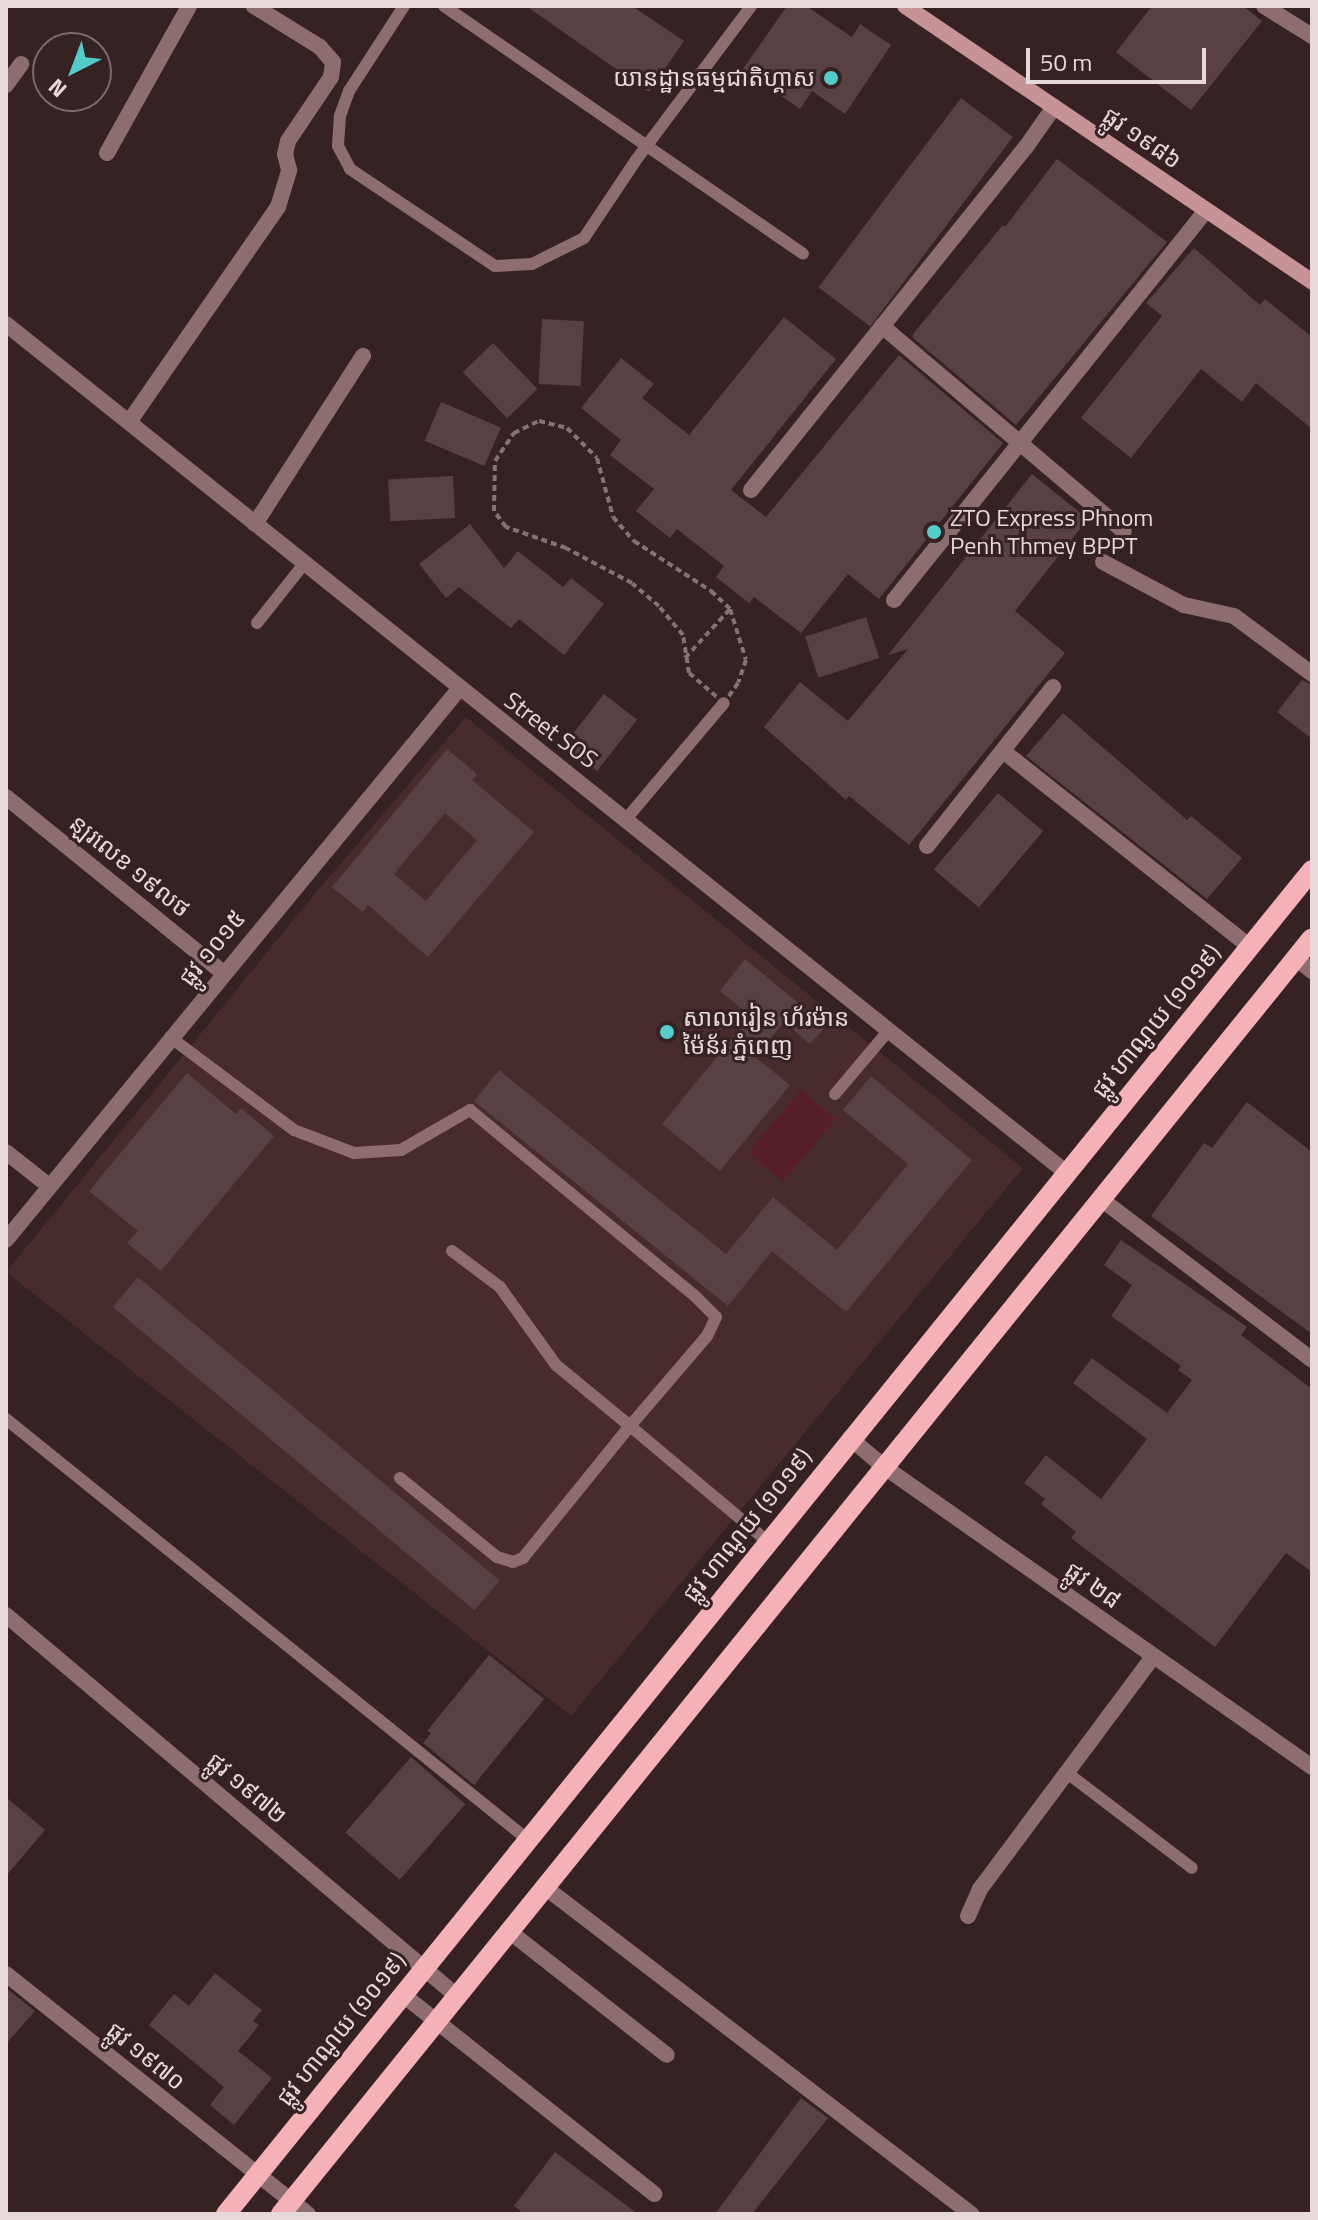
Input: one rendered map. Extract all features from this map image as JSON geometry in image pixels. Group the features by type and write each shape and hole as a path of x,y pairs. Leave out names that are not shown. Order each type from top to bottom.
{"main road":[{"name":"ផ្លូវ ១៩៨៦","path":"905,6 1312,282"},
{"name":"ផ្លូវ ហាណូយ (១០១៩)","path":"226,2214 1312,870"},
{"path":"294,2210 437,2022 883,1466 1101,1199 1304,964 1312,938"}],"street":[{"path":"107,153 189,6"},
{"path":"129,422 278,207 289,170 285,154 288,141 331,77 333,62 320,47 254,6"},
{"path":"1264,6 1312,36"},
{"path":"6,85 21,64"},
{"path":"751,490 1054,107"},
{"path":"894,600 1023,443 1206,211"},
{"name":"Street SOS","path":"6,324 1067,1173"},
{"path":"882,326 1124,531"},
{"path":"255,524 363,356"},
{"path":"1103,562 1184,605 1234,616 1312,674"},
{"path":"927,846 1053,687"},
{"name":"ផ្លូវ ១០១៥","path":"6,1240 459,689"},
{"path":"1003,751 1250,947"},
{"name":"ន្ឡរលេខ ១៩លថ","path":"6,797 223,973"},
{"path":"6,1152 49,1186"},
{"path":"1101,1199 1312,1360"},
{"name":"ផ្លូវ ២៨","path":"850,1438 883,1466 1312,1767"},
{"name":"ផ្លូវ ១៩៧២","path":"6,1615 458,1997"},
{"path":"968,1916 980,1889 1153,1657"},
{"path":"546,1888 971,2214"},
{"path":"510,1932 667,2055"},
{"name":"ផ្លូវ ១៩៧០","path":"6,1974 294,2210"},
{"path":"402,1994 654,2194"}],"lane":[{"path":"404,6 349,91 340,116 338,146 350,169 495,266 532,264 584,238 645,148 751,6"},
{"path":"444,6 645,148 803,254"},
{"path":"257,623 304,564"},
{"path":"627,818 724,703"},
{"path":"835,1094 889,1030"},
{"path":"170,1037 294,1130 354,1153 401,1150 470,1110 694,1295 716,1317 707,1336 523,1558 513,1562 497,1557 400,1478"},
{"path":"452,1251 500,1287 556,1365 767,1541"},
{"path":"6,1419 527,1839"},
{"path":"1066,1772 1192,1868"}],"path":[{"path":"539,421 567,428 597,458 613,517 634,541 711,591 730,609 746,660 738,683 724,703 689,673 683,635 659,606 632,583 566,548 506,527 494,511 492,477 495,461 514,433 539,421"},
{"path":"685,658 730,609"}],"shaded area":[{"path":"466,717 1023,1168 571,1716 6,1272 313,896"},
{"path":"801,1090 835,1119 783,1182 748,1153"}],"building":[{"path":"526,6 632,6 684,41 649,92"},
{"path":"787,6 806,6 852,37 860,24 891,45 845,114 812,91 800,109 743,69"},
{"path":"1152,6 1243,6 1262,21 1191,110 1116,52"},
{"path":"961,98 1013,137 870,326 818,287"},
{"path":"1057,159 1167,242 1016,425 913,338 913,334 1003,225 1005,227"},
{"path":"1194,248 1260,305 1265,299 1312,337 1312,429 1256,383 1242,402 1201,369 1131,458 1081,418 1162,316 1146,303"},
{"path":"784,317 836,359 731,490 766,517 899,355 1003,443 879,599 848,574 801,633 754,597 749,603 716,577 724,566 677,529 670,538 636,511 654,489 610,455 621,440 581,408 621,358 654,384 642,398 689,435"},
{"path":"542,319 584,321 581,386 539,384"},
{"path":"493,343 537,389 507,418 463,372"},
{"path":"441,402 501,427 484,466 425,441"},
{"path":"1032,474 1088,519 1015,611 1065,653 909,845 849,796 846,800 764,727 800,682 848,721 908,649 888,655"},
{"path":"453,476 455,518 390,521 388,479"},
{"path":"470,524 504,568 518,551 563,587 571,578 604,604 564,655 519,619 511,628 459,587 446,598 419,564"},
{"path":"866,617 879,658 818,678 805,637"},
{"path":"1302,680 1312,685 1312,739 1277,712"},
{"path":"604,694 637,720 597,771 564,745"},
{"path":"1063,713 1187,820 1191,816 1242,858 1207,899 1026,756"},
{"path":"447,749 477,774 472,780 534,832 428,957 368,905 363,912 332,887","holes":["445,813 477,840 426,901 394,874"]},
{"path":"998,793 1043,831 979,908 934,870"},
{"path":"745,959 826,1026 810,1044 784,1022 755,1057 790,1085 720,1171 662,1124 750,1016 720,991"},
{"path":"499,1070 726,1254 773,1197 837,1250 908,1164 843,1110 871,1076 972,1160 846,1312 772,1251 728,1306 474,1101"},
{"path":"187,1073 236,1114 241,1108 274,1136 161,1271 127,1243 138,1231 89,1191"},
{"path":"1247,1102 1312,1152 1312,1334 1151,1216 1204,1143 1212,1148"},
{"path":"1121,1240 1247,1327 1241,1335 1312,1389 1312,1572 1286,1553 1215,1647 1071,1538 1076,1532 1041,1504 1045,1499 1024,1483 1046,1455 1101,1499 1147,1439 1073,1383 1092,1358 1167,1413 1192,1380 1178,1370 1181,1366 1111,1316 1132,1285 1104,1265"},
{"path":"138,1277 500,1580 475,1610 113,1307"},
{"path":"489,1655 544,1699 474,1785 423,1743 431,1733 427,1731"},
{"path":"411,1757 465,1804 400,1880 345,1832"},
{"path":"6,1797 45,1830 6,1876"},
{"path":"215,1973 262,2010 253,2021 259,2025 238,2051 272,2078 234,2125 210,2105 224,2087 149,2025 174,1994 189,2006"},
{"path":"6,1988 35,2011 6,2044"},
{"path":"801,2098 828,2118 752,2214 715,2214"},
{"path":"555,2152 638,2214 524,2214 514,2206"}],"place":[{"name":"យានដ្ឋានធម្មជាតិហ្គាស","path":"831,78"},
{"name":"ZTO Express Phnom Penh Thmey BPPT","path":"934,532"},
{"name":"សាលារៀន ហ័រម៉ាន ម៉ៃន័រ ភ្នំពេញ","path":"667,1032"}]}
